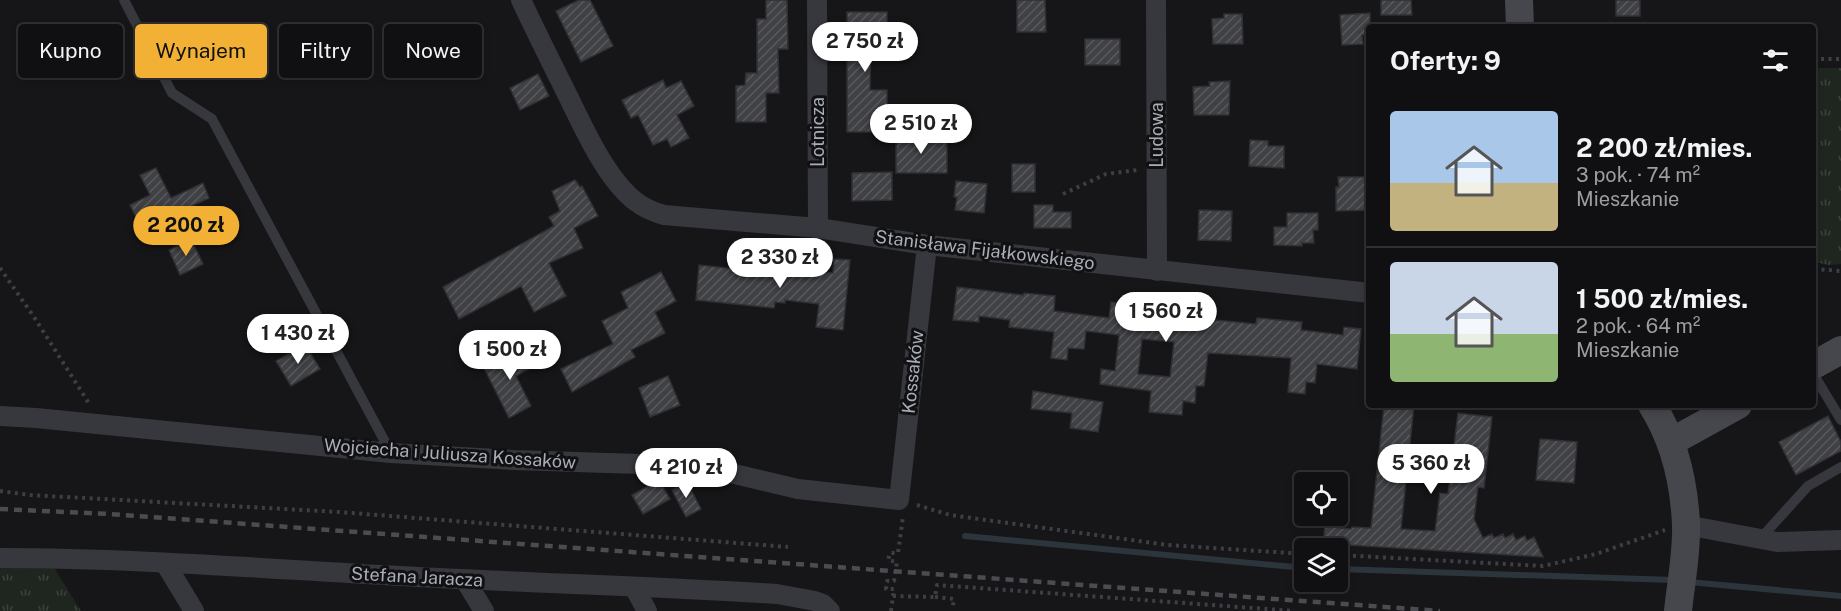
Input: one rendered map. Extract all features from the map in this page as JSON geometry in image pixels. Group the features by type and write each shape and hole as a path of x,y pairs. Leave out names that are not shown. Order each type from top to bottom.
{"street":[{"name":"Stanisława Fijałkowskiego","path":"520,0 590,140 614,178 633,200 652,211 818,228 927,245 1366,293"},
{"name":"Lotnicza","path":"817,0 818,228"},
{"name":"Ludowa","path":"1156,0 1157,271"},
{"path":"1519,0 1530,24"},
{"name":"Kossaków","path":"907,502 927,245"},
{"path":"1816,364 1841,350"},
{"path":"1654,408 1671,442 1679,474 1678,526 1683,563 1679,602"},
{"path":"1671,442 1733,408"},
{"name":"Wojciecha i Juliusza Kossaków","path":"0,416 392,453 514,460 701,466 798,489 907,502"},
{"path":"1678,526 1777,542 1841,540"},
{"name":"Stefana Jaracza","path":"0,558 165,563 465,580 777,594 815,601 823,604 830,611"},
{"path":"165,563 194,611"},
{"path":"465,580 484,611"},
{"path":"634,587 647,611"}],"lane":[{"path":"124,0 172,93 212,118 392,453"},
{"path":"1816,378 1841,420"},
{"path":"1761,539 1808,486 1841,467"}],"path":[{"path":"1816,60 1841,59"},
{"path":"1063,194 1106,174 1138,170"},
{"path":"0,268 80,387 101,424"},
{"path":"1816,269 1841,270"},
{"path":"0,491 30,495 339,512 788,547"},
{"path":"891,611 894,589 886,589 887,580 894,581 897,562 888,560 890,553 898,553 903,512 907,502 950,515 1156,543 1294,553"},
{"path":"1348,556 1543,566 1596,554 1678,526"},
{"path":"935,597 937,585 1294,611"},
{"path":"893,596 954,599 953,606"}],"green space":[{"path":"1841,68 1841,264 1816,262 1816,70"},
{"path":"53,566 81,611 0,611 0,568"}],"building":[{"path":"579,0 590,0 613,46 581,62 556,11"},
{"path":"766,0 787,0 788,49 778,49 779,93 766,93 766,122 736,122 736,86 745,85 746,73 757,73 757,19 766,19"},
{"path":"1017,0 1045,0 1046,32 1017,32"},
{"path":"1381,0 1411,0 1412,15 1381,15"},
{"path":"1616,0 1640,0 1640,16 1616,16"},
{"path":"847,12 887,12 887,41 871,40 870,90 887,90 887,132 847,132"},
{"path":"1370,13 1370,24 1366,24 1366,35 1362,35 1363,44 1342,45 1340,15"},
{"path":"1224,14 1242,14 1243,44 1213,44 1212,19 1224,18"},
{"path":"1085,39 1120,39 1120,65 1085,65"},
{"path":"538,74 549,96 520,110 510,88"},
{"path":"663,80 666,88 681,81 694,106 677,115 689,138 671,147 667,139 653,145 638,115 631,118 622,100"},
{"path":"1230,81 1229,115 1194,115 1193,87 1210,86 1209,82"},
{"path":"896,136 947,138 947,173 896,173"},
{"path":"1250,140 1268,141 1268,146 1284,146 1284,168 1249,166"},
{"path":"1012,164 1035,164 1035,192 1012,192"},
{"path":"156,168 171,198 203,183 209,198 142,229 130,205 150,195 140,175"},
{"path":"892,172 892,200 852,201 852,173"},
{"path":"1338,177 1366,177 1366,210 1336,211 1336,187 1339,187"},
{"path":"575,180 580,187 582,186 598,216 574,228 583,248 549,263 566,296 534,312 521,286 459,319 443,287 554,226 549,217 560,211 552,191"},
{"path":"956,181 987,184 984,213 955,210"},
{"path":"1034,205 1053,205 1053,212 1071,212 1071,228 1034,228"},
{"path":"1199,210 1232,211 1231,241 1198,240"},
{"path":"1287,213 1318,213 1318,230 1313,230 1314,243 1302,243 1302,246 1274,245 1274,227 1287,227"},
{"path":"191,239 203,264 180,275 169,250"},
{"path":"834,259 850,260 843,330 816,327 819,304 785,300 785,303 775,302 774,308 696,300 699,265 773,273 773,266 833,273"},
{"path":"661,272 676,301 655,312 665,333 631,350 635,357 572,392 561,369 613,344 602,321 628,308 621,292"},
{"path":"957,287 1023,295 1024,293 1055,296 1054,311 1109,318 1111,302 1136,305 1135,309 1184,314 1184,317 1256,324 1257,318 1302,322 1301,330 1343,335 1344,327 1361,329 1357,369 1317,364 1315,383 1306,382 1305,394 1288,392 1291,358 1208,353 1204,386 1196,386 1195,403 1183,401 1182,415 1149,412 1151,391 1100,384 1101,369 1115,371 1119,335 1086,331 1084,349 1068,348 1067,360 1051,358 1054,332 1009,327 1010,320 979,316 979,322 953,320","holes":["1142,339 1174,342 1170,377 1138,374"]},
{"path":"305,344 320,369 291,386 276,361"},
{"path":"521,347 531,368 516,376 531,406 509,418 483,366"},
{"path":"668,376 680,405 650,417 639,388"},
{"path":"1033,391 1103,402 1098,432 1070,428 1072,413 1031,409"},
{"path":"1384,408 1414,408 1401,529 1435,531 1440,493 1448,494 1458,413 1492,417 1484,488 1478,487 1474,519 1483,538 1492,534 1494,538 1503,534 1505,538 1513,534 1516,540 1525,536 1527,541 1534,537 1543,557 1349,545 1349,548 1348,538 1324,538 1325,526 1351,529 1352,527 1371,528"},
{"path":"1828,416 1841,442 1841,451 1796,475 1779,442"},
{"path":"1540,439 1577,442 1574,483 1536,480"},
{"path":"659,480 670,499 643,514 632,495"},
{"path":"687,482 701,509 686,517 672,490"}],"waterway":[{"path":"965,536 1294,567"},
{"path":"1348,569 1673,580"},
{"path":"1689,582 1841,596"}],"railway":[{"path":"0,509 110,514 1440,611"}]}
